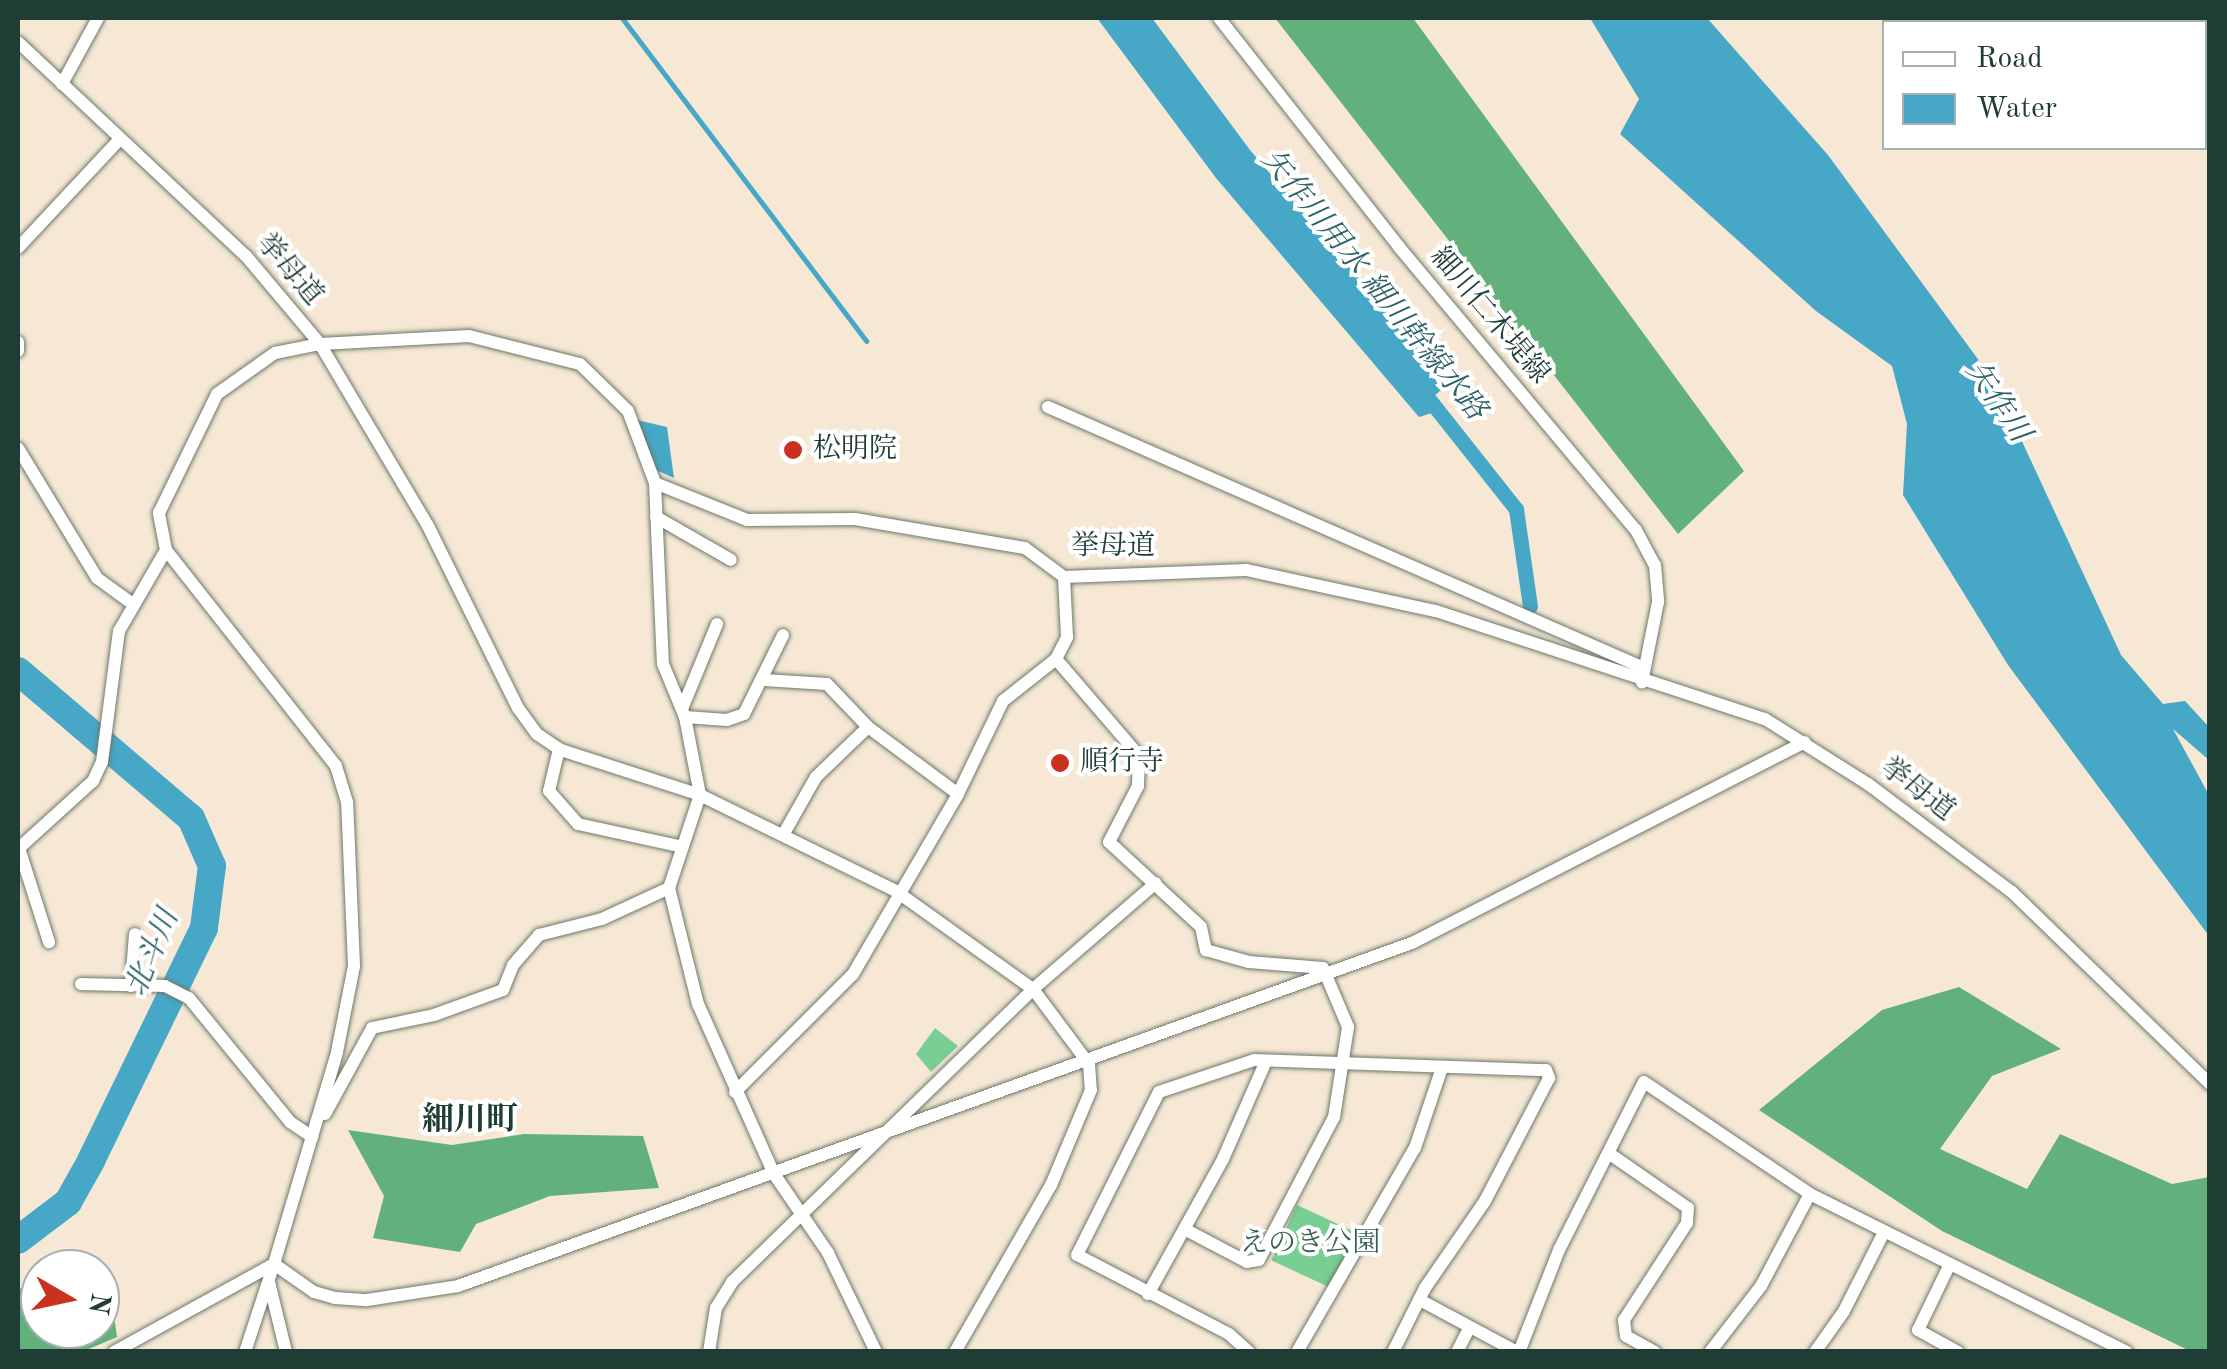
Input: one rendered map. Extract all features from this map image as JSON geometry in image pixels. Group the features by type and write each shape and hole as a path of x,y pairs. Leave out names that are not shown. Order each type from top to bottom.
{"street":[{"path":"62,84 98,18"},
{"name":"細川仁木堤線","path":"1219,18 1399,247 1636,530 1655,564 1658,602 1643,675"},
{"name":"挙母道","path":"18,42 246,256 320,344 469,336 580,364 628,411 655,483 747,520 854,520 1026,548 1064,577 1246,570 1436,612 1643,675 1766,719 1804,742 2012,892 2210,1084"},
{"path":"18,248 120,139"},
{"path":"18,342 18,350"},
{"path":"244,1352 312,1138 354,966 346,792 330,754 166,550 159,513 216,394 275,354 320,344 428,526 518,708 559,749 700,795 896,891 1033,988 1088,1064 1091,1090 1051,1185 955,1352"},
{"path":"1048,407 1643,675"},
{"path":"18,448 97,578 130,602"},
{"path":"655,483 663,664 684,713 700,795 669,888 698,1004 774,1174 803,1213 876,1352"},
{"path":"656,517 730,560"},
{"path":"48,942 18,849 93,782 102,762 113,650 130,602 166,550"},
{"path":"735,1092 853,974 896,891 958,794 1003,701 1056,659 1067,637 1064,577"},
{"path":"684,713 717,624"},
{"path":"684,713 738,719 764,680 783,635"},
{"path":"1056,659 1139,756 1144,771 1108,842 1201,926 1206,950 1249,962 1323,968 1348,1027 1347,1064 1334,1117 1259,1260 1247,1262 1186,1230"},
{"path":"764,680 828,684 868,728 958,794"},
{"path":"783,835 816,777 868,728"},
{"path":"274,1264 314,1292 336,1298 437,1290 1088,1064 1412,943 1804,742"},
{"path":"559,749 549,791 578,824 683,847"},
{"path":"709,1352 711,1323 724,1293 1033,988 1156,883"},
{"path":"312,1138 372,1028 434,1015 503,990 513,965 539,935 602,919 669,888"},
{"path":"131,986 134,934"},
{"path":"81,984 166,986 188,998 290,1122 312,1138"},
{"path":"1148,1294 1186,1230 1266,1061"},
{"path":"1249,1352 1230,1334 1081,1259 1078,1250 1158,1092 1266,1061 1550,1074 1485,1202 1420,1300 1393,1352"},
{"path":"1297,1352 1415,1148 1442,1068"},
{"path":"1420,1300 1518,1352 1559,1250 1648,1082 1810,1194 2127,1352"},
{"path":"1610,1154 1688,1208 1687,1222 1624,1320 1626,1336 1655,1352"},
{"path":"1710,1352 1761,1286 1810,1194"},
{"path":"1815,1352 1844,1311 1884,1232"},
{"path":"114,1352 274,1264"},
{"path":"1948,1266 1918,1330 1958,1352"},
{"path":"269,1279 286,1352"},
{"path":"1457,1352 1469,1328"}],"green space":[{"path":"1275,18 1413,18 1744,471 1678,534"},
{"path":"1959,987 2061,1049 1992,1076 1940,1149 2027,1189 2060,1134 2172,1184 2209,1177 2209,1351 2190,1351 1942,1231 1759,1110 1882,1010"},
{"path":"935,1028 958,1046 931,1072 916,1054"},
{"path":"348,1130 452,1145 524,1134 643,1136 659,1188 550,1196 476,1224 460,1252 373,1238 384,1196"},
{"name":"えのき公園","path":"1297,1205 1360,1235 1335,1290 1271,1260"},
{"path":"18,1289 20,1349 89,1349 18,1351"}],"water":[{"name":"矢作川用水 細川幹線水路","path":"1097,18 1152,18 1250,150 1448,384 1434,396 1445,409 1419,417 1216,178"},
{"name":"矢作川","path":"1590,18 1707,18 1828,155 1994,381 2121,655 2163,704 2185,701 2209,727 2209,760 2173,729 2209,795 2209,936 2008,665 1903,495 1907,424 1892,366 1816,311 1620,134 1639,99"},
{"path":"637,420 667,427 674,478 656,470"}],"waterway":[{"path":"622,18 866,341"},
{"name":"矢作川用水 細川幹線水路","path":"1428,398 1516,509 1530,606"},
{"name":"北斗川","path":"18,671 191,818 212,866 204,928 91,1161 68,1202 18,1240"}],"place":[{"name":"松明院","path":"793,450"},
{"name":"順行寺","path":"1060,763"}],"district":[{"name":"細川町","path":"470,1121"}]}
